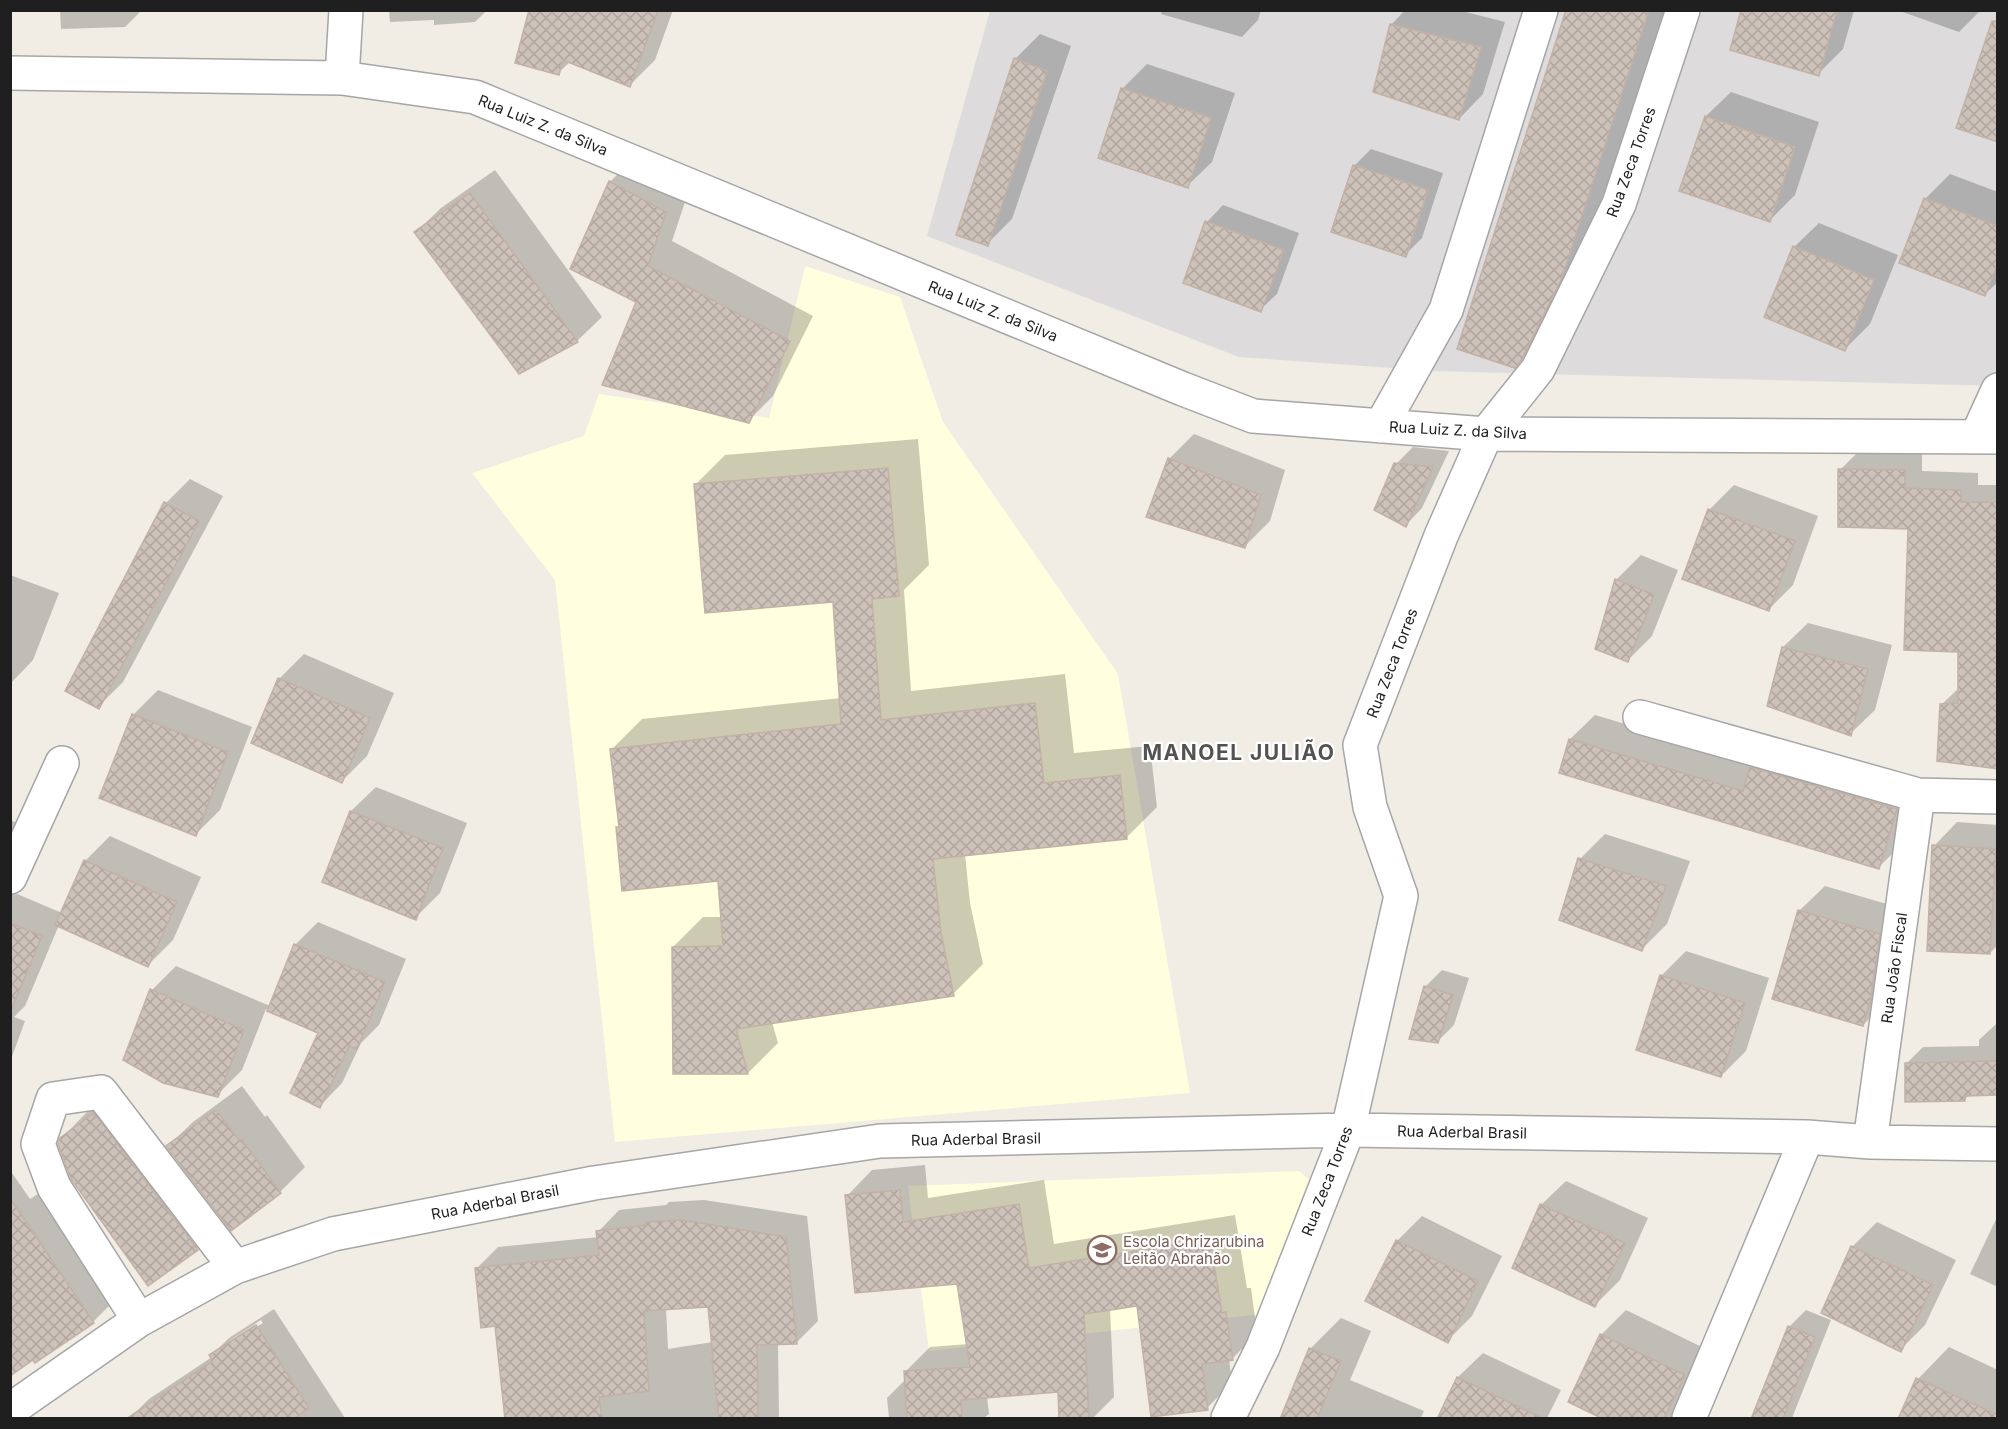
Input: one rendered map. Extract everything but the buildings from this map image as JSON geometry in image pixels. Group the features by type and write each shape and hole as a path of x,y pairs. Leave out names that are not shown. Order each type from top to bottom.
{"street":[{"path":"342,78 346,10"},
{"path":"1381,426 1446,310 1541,10"},
{"name":"Rua Zeca Torres","path":"1228,1419 1263,1347 1348,1130 1401,896 1370,807 1360,745 1441,536 1486,434 1538,369 1619,204 1683,10"},
{"name":"Rua Luiz Z. da Silva","path":"10,73 342,78 475,97 1253,416 1486,434 1987,436"},
{"path":"1987,436 1998,390"},
{"path":"1640,717 1918,795 1998,797"},
{"path":"10,877 62,763"},
{"name":"Rua João Fiscal","path":"1870,1142 1918,795"},
{"path":"139,1320 54,1187 38,1144 53,1099 101,1092 235,1267"},
{"name":"Rua Aderbal Brasil","path":"10,1410 139,1320 235,1267 345,1231 594,1183 880,1141 1348,1130 1807,1137 1870,1142 1998,1144"},
{"path":"1689,1419 1807,1137"}],"shaded area":[{"path":"990,11 1997,11 1997,386 1434,371 1239,357 927,236"},
{"path":"805,266 900,297 943,422 1118,674 1190,1093 615,1142 555,580 472,473 584,436 599,394 769,418"},
{"name":"Escola Chrizarubina Leitão Abrahão","path":"1299,1171 1317,1186 1261,1314 929,1351 908,1186"}],"place":[{"name":"Escola Chrizarubina Leitão Abrahão","path":"1102,1250"}],"district":[{"name":"MANOEL JULIÃO","path":"1239,752"}]}
